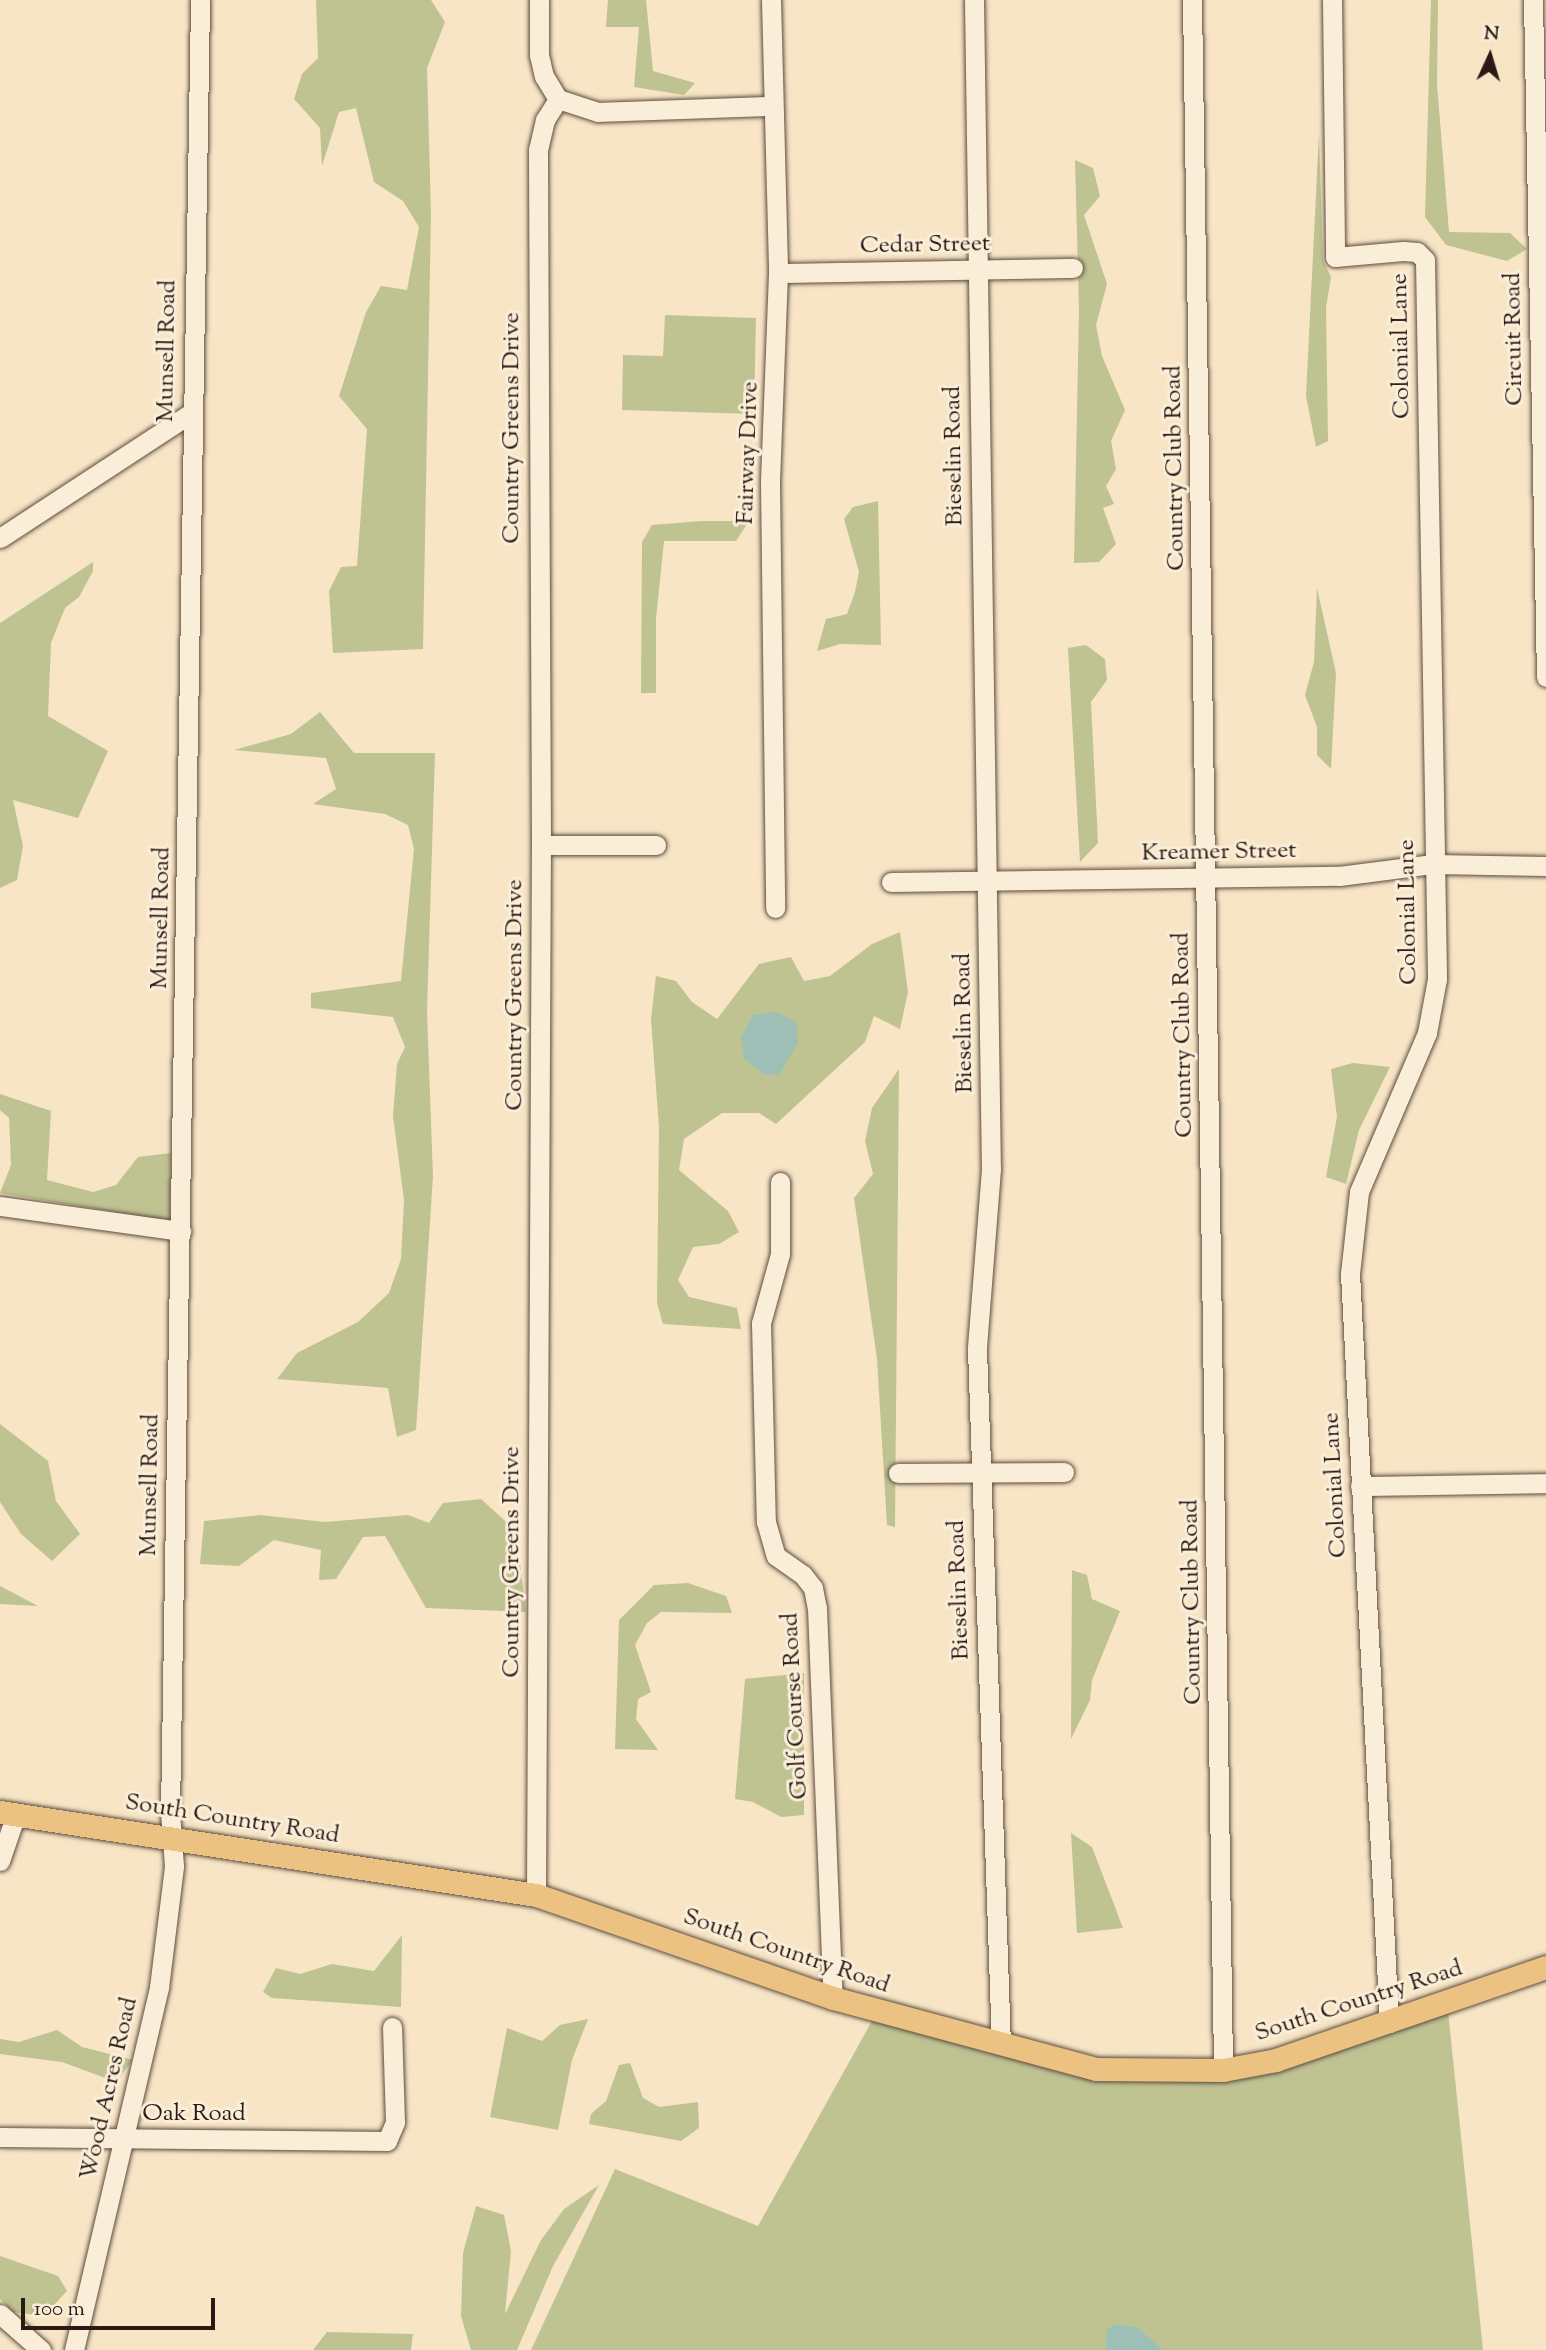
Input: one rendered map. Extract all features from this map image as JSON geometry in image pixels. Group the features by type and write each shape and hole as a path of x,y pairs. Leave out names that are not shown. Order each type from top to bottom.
{"main road":[{"name":"South Country Road","path":"8,1813 172,1836 536,1895 833,1998 1096,2069 1223,2070 1276,2060 1546,1967"}],"street":[{"name":"Munsell Road","path":"172,1836 191,413 200,0"},
{"path":"539,0 539,55 558,99 598,112 772,106"},
{"name":"Fairway Drive","path":"772,0 772,106 778,273 770,482 775,908"},
{"name":"Bieselin Road","path":"974,0 991,1169 977,1348 1001,2044"},
{"name":"Country Club Road","path":"1192,0 1223,2070"},
{"name":"Colonial Lane","path":"1332,0 1335,257 1403,251 1417,252 1425,260 1437,979 1433,1010 1423,1042 1367,1168 1354,1219 1350,1273 1389,2023"},
{"name":"Circuit Road","path":"1533,0 1542,244 1546,677"},
{"name":"Country Greens Drive","path":"536,1895 541,845 538,150 545,120 558,99"},
{"name":"Cedar Street","path":"778,273 1073,268"},
{"path":"0,538 191,413"},
{"path":"541,845 656,845"},
{"name":"Kreamer Street","path":"891,881 1339,876 1433,864 1546,866"},
{"name":"Golf Course Road","path":"780,1182 780,1254 761,1323 766,1522 776,1556 803,1575 813,1588 817,1608 833,1998"},
{"path":"0,1206 181,1231"},
{"path":"898,1473 1064,1472"},
{"path":"1360,1486 1546,1483"},
{"path":"0,1861 8,1813"},
{"name":"Wood Acres Road","path":"74,2350 159,1987 174,1866 172,1836"},
{"name":"Oak Road","path":"0,2137 387,2141 395,2122 392,2027"},
{"path":"0,2314 41,2350"}],"green space":[{"path":"316,0 431,0 445,22 427,68 431,213 423,649 333,653 329,591 341,567 357,566 367,429 339,396 366,312 381,286 407,290 419,227 403,201 374,182 356,108 339,112 322,166 320,128 294,99 302,74 318,58"},
{"path":"608,0 646,0 653,71 695,83 684,95 634,87 639,27 606,27"},
{"path":"1431,0 1438,0 1437,84 1449,232 1510,233 1527,249 1507,261 1446,245 1425,217"},
{"path":"1319,133 1323,260 1331,277 1326,307 1328,441 1316,447 1306,396"},
{"path":"1075,160 1093,168 1100,196 1084,215 1107,284 1096,325 1102,356 1125,410 1111,441 1116,469 1106,486 1114,504 1103,508 1116,544 1099,562 1074,563 1079,309"},
{"path":"665,315 756,318 754,414 622,410 623,355 663,356"},
{"path":"878,501 881,645 840,644 817,651 826,619 847,614 855,592 859,572 844,519 853,507"},
{"path":"749,521 736,541 664,541 656,619 656,693 641,693 642,542 652,525"},
{"path":"93,562 93,571 79,597 65,608 51,643 48,716 108,751 78,818 13,800 23,846 17,880 0,888 0,623"},
{"path":"1317,588 1336,673 1331,769 1317,755 1317,727 1305,695 1314,662"},
{"path":"1086,645 1105,659 1107,680 1091,702 1098,843 1080,862 1068,648"},
{"path":"320,712 354,753 435,753 427,1011 433,1177 416,1430 397,1437 388,1388 277,1379 297,1353 358,1322 389,1293 401,1259 404,1200 393,1116 397,1064 405,1047 393,1017 311,1008 311,993 401,981 414,849 408,825 385,814 313,804 336,789 326,758 234,750 291,734"},
{"path":"900,932 908,992 900,1029 874,1016 865,1042 776,1124 759,1113 722,1113 684,1139 679,1170 728,1211 739,1232 719,1244 693,1247 678,1280 689,1297 737,1308 741,1329 663,1324 657,1303 659,1127 651,1019 656,976 676,981 692,1002 717,1019 759,964 791,957 804,981 830,976 872,944"},
{"path":"1353,1063 1390,1067 1359,1130 1346,1184 1326,1177 1337,1117 1331,1069"},
{"path":"899,1069 895,1527 887,1525 877,1359 854,1198 873,1174 865,1141 872,1108"},
{"path":"0,1094 51,1111 47,1180 93,1192 116,1185 138,1157 171,1153 170,1221 0,1193 11,1165 9,1118 0,1110"},
{"path":"0,1424 48,1461 56,1501 80,1534 52,1561 21,1534 0,1502"},
{"path":"481,1499 516,1531 526,1612 426,1608 385,1536 363,1537 336,1579 319,1580 321,1550 274,1540 239,1566 200,1564 204,1521 260,1515 325,1522 408,1515 429,1523 443,1503"},
{"path":"1072,1570 1087,1575 1092,1599 1120,1611 1092,1680 1090,1700 1071,1739"},
{"path":"688,1583 726,1596 732,1613 661,1612 647,1623 635,1645 651,1692 638,1699 636,1719 658,1750 615,1749 619,1620 654,1585"},
{"path":"0,1586 4,1588 38,1606 0,1604"},
{"path":"804,1673 804,1815 781,1817 753,1802 735,1799 745,1679"},
{"path":"1071,1833 1092,1847 1123,1928 1077,1933"},
{"path":"402,1935 401,2007 272,1998 263,1992 276,1968 300,1974 332,1964 374,1971"},
{"path":"1447,2001 1483,2350 531,2350 615,2169 758,2226 877,2012 1096,2069 1223,2070"},
{"path":"588,2019 572,2060 558,2130 490,2117 507,2028 542,2041 560,2025"},
{"path":"57,2030 82,2047 133,2060 116,2082 62,2062 0,2054 0,2039 19,2042"},
{"path":"630,2063 643,2098 659,2107 698,2102 699,2128 681,2141 589,2124 591,2114 606,2101 619,2065"},
{"path":"599,2185 553,2266 517,2350 471,2350 461,2316 463,2253 476,2206 504,2215 511,2251 505,2314 541,2240 564,2209"},
{"path":"0,2256 58,2276 67,2291 44,2316 13,2312 0,2299"},
{"path":"327,2332 413,2334 411,2350 313,2350"}],"water":[{"path":"775,1012 796,1021 798,1042 779,1075 763,1074 744,1058 741,1037 753,1015"},
{"path":"1116,2324 1138,2328 1163,2350 1106,2350 1107,2330"}]}
